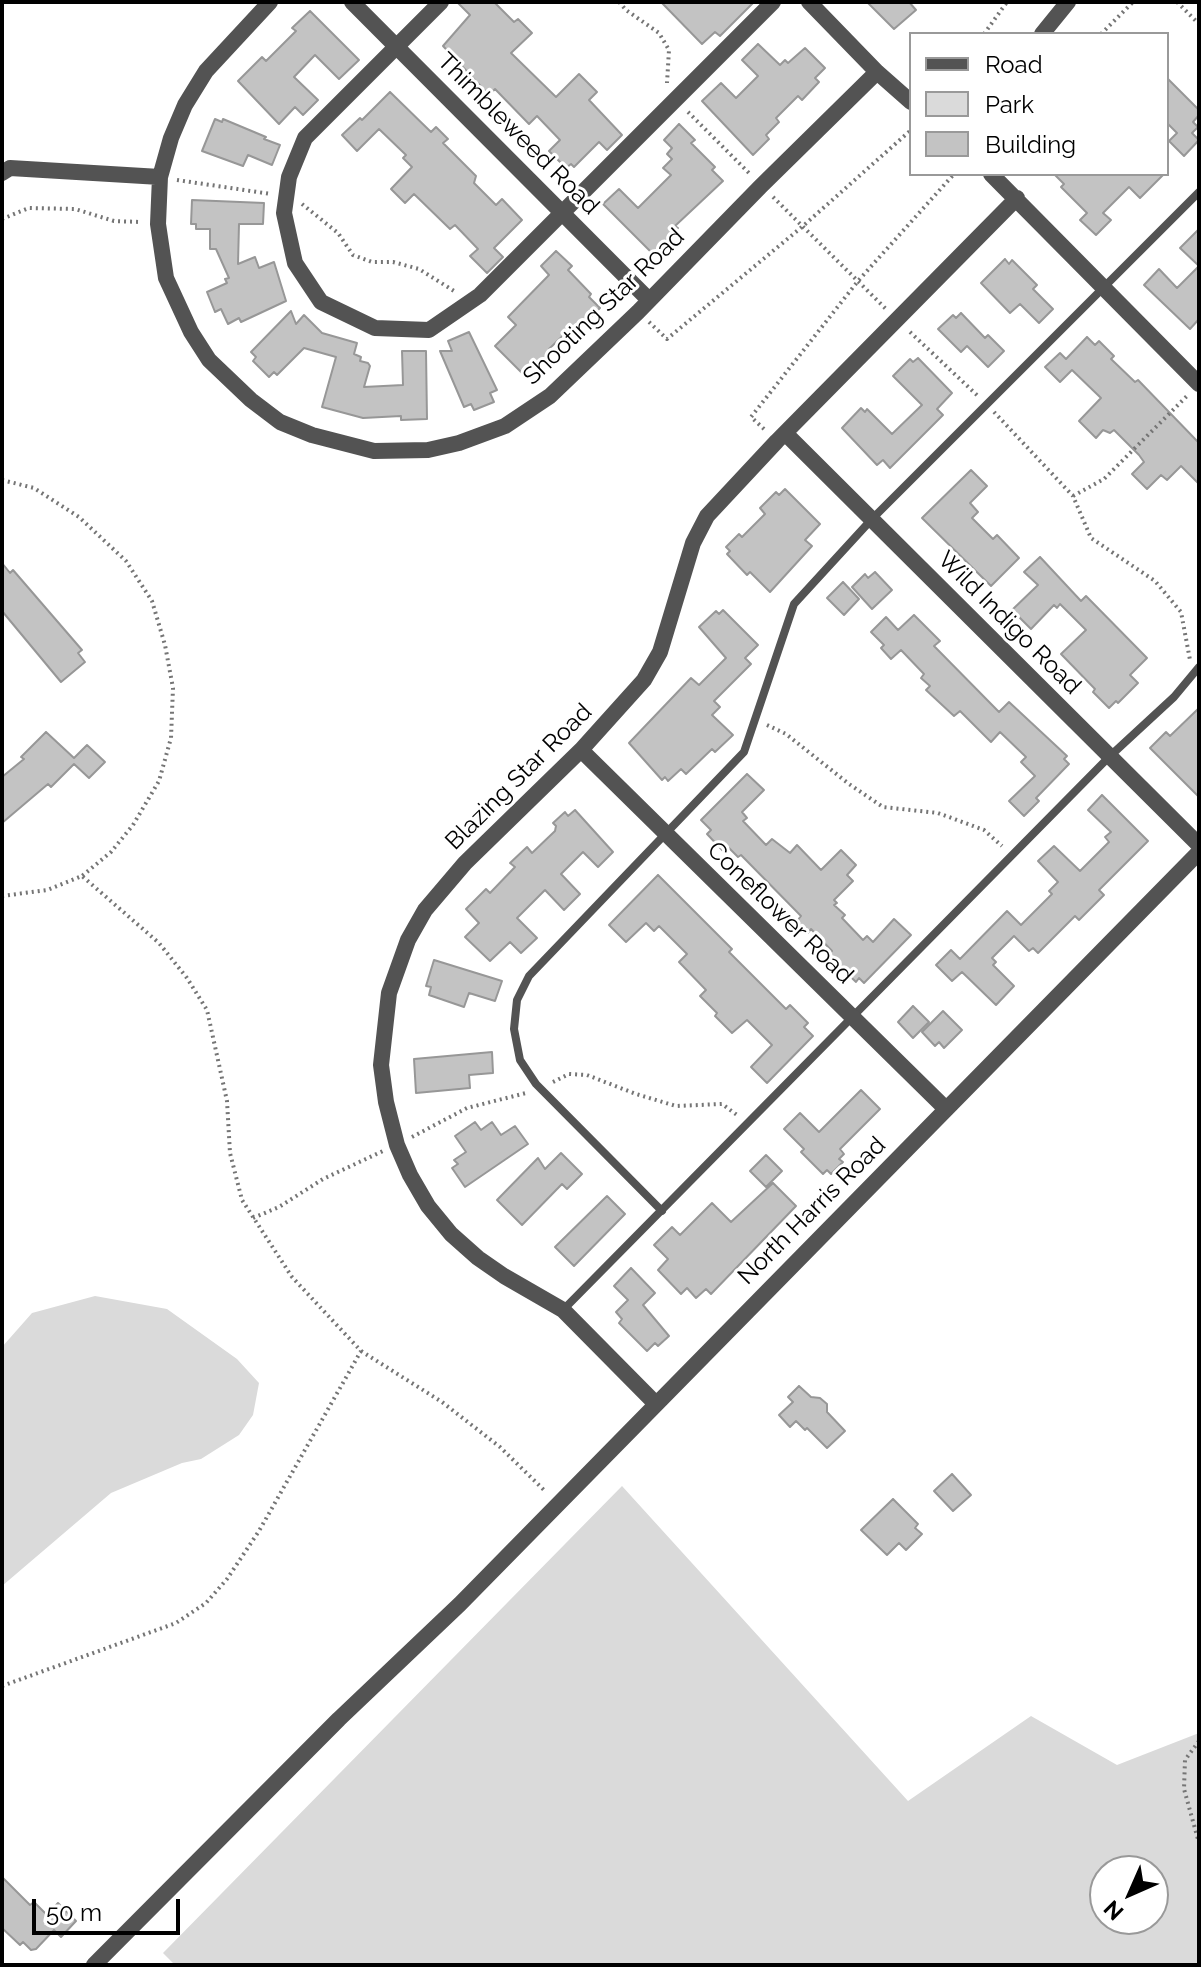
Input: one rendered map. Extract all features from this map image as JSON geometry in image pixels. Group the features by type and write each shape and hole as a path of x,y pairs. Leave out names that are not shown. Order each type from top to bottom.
{"street":[{"name":"Shooting Star Road","path":"270,2 206,71 185,105 171,138 160,177 158,224 166,278 191,332 209,360 228,380 280,422 312,435 374,451 428,450 459,443 505,426 559,389 877,72"},
{"name":"Thimbleweed Road","path":"352,2 564,213 644,306"},
{"path":"441,2 305,138 289,177 284,213 295,263 321,302 375,328 429,330 480,295 773,2"},
{"path":"809,2 909,100"},
{"path":"1044,32 1068,2"},
{"path":"2,173 10,168 160,177"},
{"path":"993,176 1199,384"},
{"name":"Blazing Star Road","path":"655,1403 563,1310 504,1276 451,1234 428,1206 397,1145 381,1065 389,993 408,940 425,910 465,863 581,750 644,680 660,652 693,543 707,516 1017,198"},
{"name":"Wild Indigo Road","path":"782,438 872,519 1199,845"},
{"name":"Coneflower Road","path":"581,750 946,1109"},
{"name":"North Harris Road","path":"94,1965 328,1730 460,1604 1199,852"}],"lane":[{"path":"662,1211 541,1089 520,1060 514,1029 517,1000 529,976 744,752 794,604 872,519 1199,192"},
{"path":"563,1310 1109,757 1174,697 1199,667"}],"path":[{"path":"619,2 659,33 669,50 667,83 676,100 987,405 1073,496 1091,538 1155,581 1181,612 1192,676"},
{"path":"985,32 1007,2"},
{"path":"1103,32 1133,2"},
{"path":"1177,2 1199,24"},
{"path":"644,306 667,339 803,226 909,132"},
{"path":"782,438 751,417 858,281 952,176"},
{"path":"160,177 259,190 301,202 338,233 353,255 372,262 393,262 419,269 441,281 469,303"},
{"path":"2,219 29,208 75,209 114,221 158,224"},
{"path":"1073,496 1104,479 1199,384"},
{"path":"2,480 34,488 79,517 126,561 152,601 173,688 171,738 159,781 133,825 111,852 82,876 47,890 2,896"},
{"path":"755,721 786,734 883,807 938,813 984,830 1013,855"},
{"path":"82,876 159,943 207,1010 227,1101 230,1153 242,1200 292,1277 361,1351 442,1402 500,1447 558,1503"},
{"path":"253,1218 279,1207 323,1179 467,1108 508,1100 541,1089 569,1074 587,1075 676,1106 722,1104 748,1124"},
{"path":"2,1686 176,1623 206,1603 227,1579 259,1531 361,1351"},
{"path":"1199,1741 1185,1760 1184,1789 1199,1843"}],"green space":[{"path":"95,1296 167,1309 237,1359 259,1383 253,1415 239,1435 201,1459 182,1463 111,1493 2,1586 2,1347 32,1313"},
{"path":"622,1486 908,1801 1031,1716 1117,1765 1199,1733 1199,1965 175,1965 163,1953"}],"building":[{"path":"457,2 494,2 514,22 518,19 532,33 511,53 556,97 579,74 597,92 589,100 622,135 607,150 599,142 574,167 571,164 566,168 549,151 560,140 537,116 529,124 495,89 489,95 443,46 470,15"},
{"path":"661,2 754,2 720,36 715,32 702,44"},
{"path":"867,2 909,2 916,10 894,29"},
{"path":"310,11 359,60 339,79 315,55 294,77 318,100 303,115 295,107 279,124 238,81 262,57 266,61 296,31 292,28"},
{"path":"758,44 780,65 785,60 788,63 805,48 825,68 815,78 819,82 802,100 798,96 776,118 779,122 766,135 769,139 753,155 702,101 721,83 736,98 758,76 742,60"},
{"path":"1169,80 1199,110 1193,122 1198,127 1192,133 1199,140 1184,156 1169,141 1177,133 1169,125"},
{"path":"390,92 431,132 436,127 448,139 443,143 476,176 474,183 496,205 502,199 522,220 494,248 503,257 487,273 470,256 478,249 455,225 450,229 414,194 405,203 391,189 412,167 403,158 406,155 379,129 357,151 342,135"},
{"path":"215,119 222,122 223,119 280,145 272,165 248,155 243,166 202,151"},
{"path":"679,124 695,140 691,143 715,167 712,170 723,181 675,226 678,228 653,254 603,204 619,189 638,208 671,175 663,168 672,159 667,154 672,148 664,140"},
{"path":"1056,176 1162,176 1140,198 1129,187 1103,213 1111,220 1096,235 1080,220 1087,213 1061,187 1064,184"},
{"path":"192,200 264,203 263,224 239,224 238,264 255,257 259,268 274,262 286,301 241,322 239,318 228,324 221,309 215,312 207,292 227,283 225,279 229,278 216,249 210,249 210,229 196,229 196,224 191,224"},
{"path":"1199,229 1199,266 1180,248"},
{"path":"556,251 572,266 568,270 600,308 576,331 572,327 549,349 552,352 536,368 534,365 524,375 495,346 516,325 508,317 549,275 541,266"},
{"path":"1005,259 1009,264 1012,260 1037,285 1033,289 1053,309 1039,323 1020,304 1010,313 981,283"},
{"path":"1199,266 1199,319 1190,329 1144,285 1159,269 1177,288"},
{"path":"291,311 296,324 304,315 322,333 357,343 354,354 370,366 364,387 403,385 402,351 426,351 427,419 401,420 401,416 363,418 322,407 336,357 304,348 277,375 274,372 269,377 253,361 256,357 251,352"},
{"path":"961,313 985,338 988,335 1004,351 988,367 967,346 961,352 938,329 953,315 956,318"},
{"path":"469,332 497,390 490,393 494,402 474,410 471,404 464,407 440,351 452,351 448,341"},
{"path":"1087,337 1095,345 1099,341 1114,356 1111,359 1135,382 1138,380 1199,443 1199,484 1181,466 1167,480 1161,475 1147,489 1132,474 1144,462 1114,430 1110,433 1103,430 1096,438 1079,421 1101,398 1072,370 1060,382 1045,367 1060,353 1066,359"},
{"path":"918,358 952,393 937,409 943,415 890,468 883,460 877,465 842,428 861,408 865,412 867,409 892,434 922,405 893,376 910,359 913,362"},
{"path":"971,470 987,486 970,503 978,512 972,518 993,539 997,535 1019,558 991,586 922,518"},
{"path":"785,489 820,524 805,540 812,546 770,592 750,572 747,575 727,554 730,551 726,547 739,534 742,537 765,514 760,508 776,492 779,495"},
{"path":"1040,557 1081,601 1086,596 1147,658 1130,675 1138,683 1109,708 1061,654 1086,630 1060,604 1057,608 1054,605 1031,629 1012,610 1038,585 1024,572"},
{"path":"2,563 10,573 13,570 82,650 78,653 85,662 61,682 2,611"},
{"path":"875,572 892,590 872,609 852,587 865,574 868,578"},
{"path":"843,582 859,599 844,615 827,598"},
{"path":"723,610 758,645 745,658 751,664 714,701 720,707 712,715 733,735 715,752 712,749 686,774 681,769 668,781 665,777 662,780 629,743 691,678 699,685 726,658 699,627 716,611 719,614"},
{"path":"914,615 940,641 934,646 999,712 1009,702 1067,756 1064,759 1069,764 1036,798 1039,801 1024,816 1009,801 1035,776 1021,762 1026,757 1000,732 991,742 960,711 954,716 926,690 930,686 921,678 924,674 901,650 891,659 881,648 884,645 871,632 886,617 898,630"},
{"path":"1199,708 1199,797 1150,748 1166,732 1170,736"},
{"path":"46,732 74,758 87,745 105,762 89,778 74,764 51,787 48,784 2,823 2,777 24,759 21,757"},
{"path":"747,774 764,790 742,812 747,818 743,821 766,845 772,839 790,853 797,845 821,870 841,850 856,865 847,875 853,881 834,900 837,903 834,905 845,915 842,918 863,940 867,936 873,942 894,919 911,935 864,983 859,978 856,982 828,955 832,951 811,929 808,933 797,921 801,916 741,855 738,857 729,848 724,852 707,834 711,830 701,820"},
{"path":"1102,795 1148,841 1099,890 1104,895 1079,920 1075,916 1038,953 1033,948 1029,951 1014,936 992,958 996,962 993,965 1014,986 996,1005 962,972 952,981 936,965 951,950 960,959 1007,911 1021,925 1052,894 1049,891 1058,882 1038,861 1054,846 1080,871 1109,842 1105,837 1111,832 1088,810"},
{"path":"575,810 613,852 598,867 583,852 561,874 580,894 564,910 545,890 517,918 537,938 521,953 510,942 490,961 465,937 479,923 466,909 486,889 490,893 515,867 510,863 527,847 532,853 555,831 553,823 565,812 568,816"},
{"path":"658,875 786,1009 790,1005 808,1023 804,1027 813,1036 767,1083 751,1067 772,1045 747,1020 732,1033 715,1016 717,1013 700,996 706,990 679,962 687,954 659,926 654,931 646,923 626,942 609,925"},
{"path":"434,960 502,981 495,1001 469,993 464,1007 429,995 431,987 426,986"},
{"path":"913,1006 929,1022 913,1038 898,1022"},
{"path":"943,1011 962,1030 944,1048 939,1042 935,1046 922,1032"},
{"path":"492,1052 493,1073 469,1075 470,1088 416,1093 414,1059"},
{"path":"861,1090 880,1109 840,1149 844,1154 839,1159 843,1162 831,1174 827,1170 823,1174 784,1129 800,1113 819,1132"},
{"path":"475,1122 481,1130 492,1122 501,1135 515,1126 528,1144 465,1187 452,1168 458,1164 454,1160 466,1152 455,1136"},
{"path":"561,1153 582,1174 567,1189 562,1184 522,1225 497,1200 538,1158 545,1169"},
{"path":"766,1155 782,1171 766,1187 750,1171"},
{"path":"773,1183 796,1206 711,1294 706,1289 696,1298 687,1288 681,1294 658,1270 668,1259 654,1245 672,1227 680,1235 712,1203 731,1222"},
{"path":"607,1196 625,1214 574,1266 555,1247"},
{"path":"631,1268 655,1293 643,1305 669,1336 647,1351 619,1323 622,1319 616,1312 628,1300 614,1286"},
{"path":"799,1386 811,1397 820,1398 827,1404 827,1412 845,1431 827,1448 807,1428 805,1430 796,1421 790,1427 779,1415 793,1402 788,1397"},
{"path":"952,1474 971,1495 953,1511 934,1491"},
{"path":"893,1499 918,1524 915,1528 922,1534 906,1550 899,1543 887,1555 861,1530"},
{"path":"2,1877 30,1905 34,1902 47,1915 58,1903 76,1921 61,1937 54,1930 36,1949 31,1950 23,1942 20,1945 2,1928"}]}
